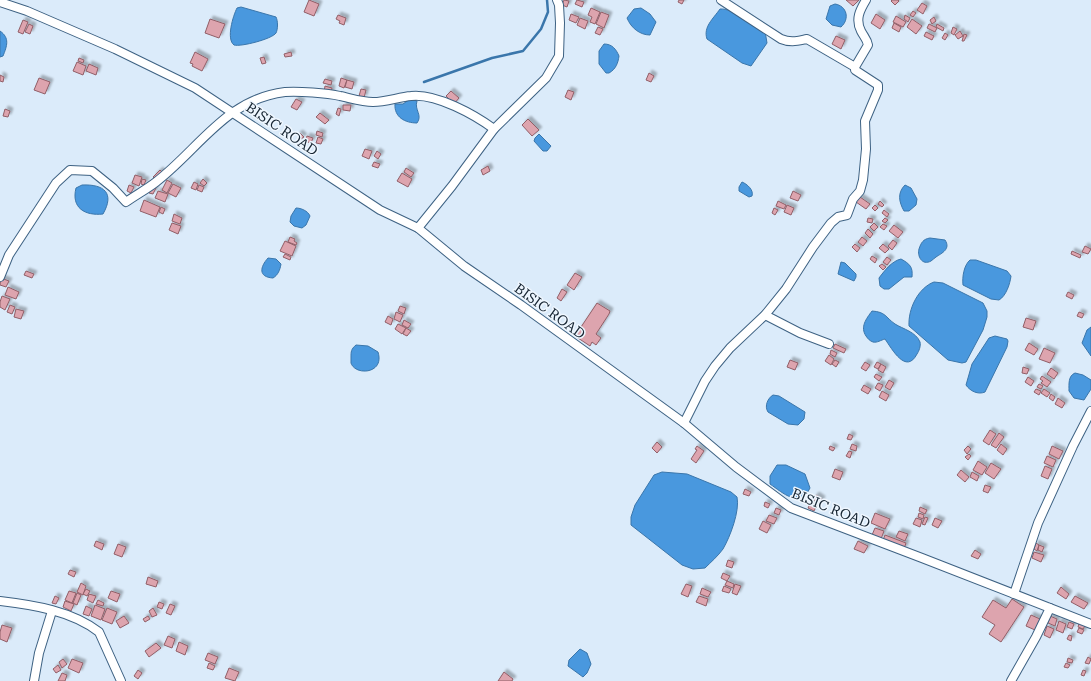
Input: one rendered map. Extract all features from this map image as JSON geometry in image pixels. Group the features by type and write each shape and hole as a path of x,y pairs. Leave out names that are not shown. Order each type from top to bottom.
{"street":[{"path":"418,228 452,186 494,129 546,78 559,56 560,23 559,5 557,0"},
{"path":"684,424 705,381 715,366 730,348 765,315 786,289 813,247 831,223 838,217 847,215 853,199 860,191 863,180 866,149 865,121 878,90 878,85 857,72 855,67 807,39 796,42 788,42 781,39 722,0"},
{"path":"855,67 868,46 866,38 861,32 858,19 859,11 866,0"},
{"name":"BISIC ROAD","path":"0,2 27,11 115,49 195,88 380,210 418,228 464,266 521,305 684,424 736,467 791,508 1091,624"},
{"path":"0,277 9,255 56,183 70,170 92,171 113,188 126,202 156,182 214,127 233,112 244,105 269,95 287,92 336,95 373,102 411,96 423,96 448,103 482,120 494,129"},
{"path":"765,315 800,333 829,344"},
{"path":"1014,594 1038,523 1073,446 1091,411"},
{"path":"0,601 52,610 80,621 100,632 121,681"},
{"path":"1011,681 1029,650 1050,608"},
{"path":"34,681 39,653 52,610"}],"water":[{"path":"835,4 842,7 846,13 846,20 841,27 832,25 826,19 830,6"},
{"path":"241,7 276,17 278,25 276,33 269,38 256,42 243,45 234,45 230,33 231,27 237,8"},
{"path":"641,8 650,14 656,22 650,35 643,34 636,30 627,18 634,9"},
{"path":"720,9 731,11 765,31 767,43 751,66 742,63 707,39 706,31"},
{"path":"0,31 5,36 7,42 3,56 0,57"},
{"path":"604,44 613,47 619,56 616,66 609,73 606,73 599,64 599,51"},
{"path":"410,99 417,101 416,104 419,120 417,123 408,122 401,118 398,116 395,109 395,104 403,104"},
{"path":"539,134 551,146 547,151 543,151 534,141"},
{"path":"742,182 751,189 752,196 749,197 739,191 739,187"},
{"path":"82,185 96,186 105,191 108,200 103,214 90,214 78,206 75,195 76,188"},
{"path":"905,185 911,188 917,199 916,205 909,211 904,211 900,201 900,194"},
{"path":"296,208 304,210 310,216 306,225 302,228 294,226 290,222 291,216"},
{"path":"930,238 945,240 947,246 943,252 931,261 925,262 921,260 919,249 926,239"},
{"path":"268,258 276,259 281,264 278,272 273,278 265,276 262,271 263,265"},
{"path":"901,259 910,266 912,277 904,277 889,289 884,289 880,286 879,278 886,269"},
{"path":"970,260 976,260 1007,271 1011,276 1004,296 999,300 991,299 963,285 964,271"},
{"path":"841,262 845,263 856,274 854,281 838,274"},
{"path":"934,282 943,283 983,303 987,311 987,317 983,330 966,362 962,363 948,360 909,326 910,313 915,300 923,289"},
{"path":"872,311 883,314 895,324 916,336 920,342 920,348 913,360 908,362 900,358 895,354 885,339 874,342 868,338 864,333 864,326"},
{"path":"1091,327 1091,356 1082,343 1087,330"},
{"path":"995,336 1007,339 1007,347 985,392 974,392 966,385 972,364 989,338"},
{"path":"356,345 368,346 378,352 379,359 374,369 369,371 358,370 351,363 352,349"},
{"path":"1075,373 1083,375 1091,380 1091,389 1084,400 1074,398 1069,391 1070,378"},
{"path":"773,395 779,396 805,412 804,419 798,425 788,424 768,412 766,407 767,402"},
{"path":"777,465 786,465 805,474 810,488 806,494 801,498 791,497 770,484 770,476"},
{"path":"662,472 687,474 731,492 737,497 738,503 736,516 729,538 717,557 705,568 693,569 682,565 631,525 631,517 635,505 654,475"},
{"path":"580,649 587,653 591,664 587,673 583,677 568,666 569,660"}],"building":[{"path":"309,0 319,4 314,16 304,12"},
{"path":"564,0 569,1 567,7 562,5"},
{"path":"577,0 584,2 582,7 575,4"},
{"path":"679,0 684,0 682,4 678,2"},
{"path":"846,0 859,0 853,6"},
{"path":"891,1 899,1 895,5"},
{"path":"922,3 927,6 923,14 917,10"},
{"path":"591,8 600,12 595,24 590,22 592,17 588,15"},
{"path":"913,11 916,13 913,17 910,15"},
{"path":"601,12 609,15 604,28 596,24"},
{"path":"571,14 579,17 576,23 569,20"},
{"path":"876,14 885,20 880,29 871,23"},
{"path":"338,15 346,18 344,25 339,23 340,21 336,19"},
{"path":"905,15 910,18 908,22 904,19"},
{"path":"896,16 906,22 903,27 893,22"},
{"path":"934,17 936,21 932,24 930,20"},
{"path":"580,18 588,21 585,29 577,25"},
{"path":"210,19 225,24 219,38 205,33"},
{"path":"912,19 922,26 916,34 907,27"},
{"path":"23,20 28,22 23,34 18,32"},
{"path":"894,23 901,27 899,32 892,28"},
{"path":"29,24 33,26 30,34 25,32"},
{"path":"929,24 937,28 935,32 927,28"},
{"path":"937,24 944,28 943,31 936,27"},
{"path":"598,27 603,29 600,35 595,33"},
{"path":"953,27 957,29 954,35 951,33"},
{"path":"960,31 963,36 958,39 955,35"},
{"path":"926,32 934,36 932,40 924,36"},
{"path":"945,33 948,35 945,40 942,38"},
{"path":"964,34 967,35 964,41 962,41"},
{"path":"836,36 845,40 841,49 832,44"},
{"path":"195,52 208,59 202,71 192,66 193,64 190,63"},
{"path":"291,52 292,56 285,57 284,54"},
{"path":"264,57 266,63 262,64 260,58"},
{"path":"79,58 84,60 83,63 78,61"},
{"path":"77,62 86,66 83,75 73,71"},
{"path":"89,64 98,68 96,75 86,71"},
{"path":"649,73 654,76 651,82 646,80"},
{"path":"0,75 4,77 3,82 0,81"},
{"path":"39,78 50,82 45,94 34,90"},
{"path":"341,78 347,80 344,88 339,86"},
{"path":"325,79 332,81 331,85 323,83"},
{"path":"347,80 354,82 352,89 345,87"},
{"path":"325,86 332,88 331,94 324,92"},
{"path":"361,89 366,90 364,98 359,96"},
{"path":"568,90 574,92 571,100 565,97"},
{"path":"451,91 459,98 454,104 446,96"},
{"path":"296,99 302,102 297,110 291,107"},
{"path":"343,105 351,105 350,111 343,110"},
{"path":"338,108 341,109 339,116 336,114"},
{"path":"5,109 10,111 8,117 3,116"},
{"path":"320,113 329,120 325,124 316,117"},
{"path":"528,119 539,130 532,136 522,125"},
{"path":"317,131 323,133 322,137 316,135"},
{"path":"300,133 304,137 301,139 297,135"},
{"path":"307,136 313,138 311,143 305,141"},
{"path":"318,137 323,139 321,144 316,143"},
{"path":"365,149 372,151 369,159 362,156"},
{"path":"377,151 381,154 378,159 374,156"},
{"path":"374,162 380,164 378,168 372,166"},
{"path":"488,166 490,171 483,175 481,170"},
{"path":"406,168 414,173 411,177 404,172"},
{"path":"160,170 164,174 157,181 153,177"},
{"path":"402,173 412,179 408,187 397,181"},
{"path":"135,175 142,177 139,186 132,183"},
{"path":"142,179 146,180 144,185 141,184"},
{"path":"203,179 207,183 204,186 200,183"},
{"path":"167,180 172,183 167,193 162,190"},
{"path":"194,182 198,184 196,190 191,188"},
{"path":"173,184 181,188 176,197 168,193"},
{"path":"129,185 134,187 131,193 127,191"},
{"path":"199,185 204,187 202,192 197,190"},
{"path":"151,187 156,188 153,194 149,193"},
{"path":"158,191 168,194 165,202 155,198"},
{"path":"793,191 801,195 798,201 790,198"},
{"path":"860,197 870,204 866,209 856,202"},
{"path":"144,200 160,207 156,217 140,211"},
{"path":"778,201 786,205 784,209 776,206"},
{"path":"880,201 884,205 882,207 878,204"},
{"path":"787,205 794,208 791,215 784,212"},
{"path":"875,205 878,208 875,211 872,208"},
{"path":"161,207 165,209 163,214 159,212"},
{"path":"774,208 778,210 775,215 772,213"},
{"path":"884,210 889,214 887,217 882,213"},
{"path":"174,214 182,218 180,224 172,221"},
{"path":"868,218 873,219 872,223 867,222"},
{"path":"885,218 888,220 885,223 882,221"},
{"path":"172,223 181,226 178,234 169,230"},
{"path":"874,223 878,227 874,231 870,227"},
{"path":"883,224 887,226 884,230 880,227"},
{"path":"894,225 903,232 898,238 889,231"},
{"path":"868,229 873,234 870,238 865,233"},
{"path":"290,237 295,239 294,241 297,243 296,245 288,242"},
{"path":"862,237 867,241 863,246 858,242"},
{"path":"893,240 897,243 892,250 888,246"},
{"path":"285,241 296,246 292,256 280,251"},
{"path":"855,244 860,248 857,252 852,247"},
{"path":"883,244 889,249 885,253 879,248"},
{"path":"1085,246 1091,249 1088,254 1082,252"},
{"path":"1072,251 1081,255 1080,258 1071,254"},
{"path":"285,254 291,257 290,260 283,257"},
{"path":"872,256 877,259 875,263 870,259"},
{"path":"887,257 891,260 887,265 883,262"},
{"path":"882,264 886,267 883,270 879,266"},
{"path":"26,271 34,274 32,278 24,275"},
{"path":"575,273 582,277 574,290 567,285"},
{"path":"1,278 9,281 6,287 0,285"},
{"path":"8,287 19,292 16,299 5,295"},
{"path":"562,289 567,292 561,301 557,298"},
{"path":"1068,292 1074,295 1072,299 1066,296"},
{"path":"2,296 10,299 5,310 0,307"},
{"path":"597,303 610,311 596,334 601,338 596,345 592,342 590,346 575,336"},
{"path":"10,305 15,307 12,314 7,312"},
{"path":"400,306 406,308 404,314 398,311"},
{"path":"16,309 24,311 21,319 14,317"},
{"path":"396,312 403,315 400,322 394,319"},
{"path":"1079,312 1084,314 1082,318 1077,316"},
{"path":"388,316 393,319 391,325 385,322"},
{"path":"1026,318 1036,321 1033,330 1023,327"},
{"path":"404,320 411,324 408,328 402,325"},
{"path":"398,324 406,328 402,334 395,329"},
{"path":"406,328 411,331 407,336 403,334"},
{"path":"1029,343 1038,349 1034,355 1025,350"},
{"path":"835,344 846,349 844,353 833,348"},
{"path":"1044,348 1055,353 1050,363 1039,359"},
{"path":"831,350 837,353 835,357 830,354"},
{"path":"829,355 834,359 831,365 825,361"},
{"path":"790,360 798,363 795,370 787,367"},
{"path":"835,360 839,362 836,367 832,364"},
{"path":"865,362 870,365 866,371 861,368"},
{"path":"877,362 881,364 878,369 874,367"},
{"path":"881,364 886,367 883,373 878,370"},
{"path":"1023,367 1029,369 1027,374 1022,373"},
{"path":"1051,368 1058,373 1054,379 1047,374"},
{"path":"876,374 882,377 879,381 874,377"},
{"path":"1042,376 1051,382 1047,387 1041,383 1043,381 1040,379"},
{"path":"1028,377 1034,381 1031,386 1025,382"},
{"path":"889,380 894,383 890,390 885,387"},
{"path":"878,383 883,385 880,391 875,388"},
{"path":"1039,384 1043,386 1041,389 1037,387"},
{"path":"864,385 871,389 868,394 861,390"},
{"path":"1036,389 1041,391 1039,395 1034,392"},
{"path":"1044,389 1050,393 1047,397 1041,393"},
{"path":"882,391 889,395 886,401 879,397"},
{"path":"1051,394 1055,397 1053,401 1049,398"},
{"path":"1058,398 1065,403 1062,408 1055,404"},
{"path":"990,430 996,434 989,445 983,441"},
{"path":"999,433 1004,437 996,448 991,445"},
{"path":"849,434 853,436 851,440 847,439"},
{"path":"657,442 662,447 657,453 652,448"},
{"path":"852,444 857,446 856,451 850,449"},
{"path":"1001,444 1007,449 1003,455 997,450"},
{"path":"697,446 704,451 696,463 691,459 697,450 695,449"},
{"path":"830,446 835,448 833,451 829,449"},
{"path":"968,446 971,449 967,454 964,450"},
{"path":"1052,446 1063,451 1059,459 1049,454"},
{"path":"849,451 852,452 850,458 846,456"},
{"path":"969,454 971,456 968,460 965,457"},
{"path":"1047,456 1056,460 1053,467 1044,463"},
{"path":"978,461 987,467 982,475 973,470"},
{"path":"991,463 1001,469 994,479 985,473"},
{"path":"1045,466 1052,469 1048,479 1041,476"},
{"path":"835,469 843,472 840,480 832,477"},
{"path":"961,470 969,477 965,482 957,475"},
{"path":"972,472 979,476 977,481 970,477"},
{"path":"985,485 991,487 988,493 983,491"},
{"path":"745,489 751,492 749,496 743,494"},
{"path":"816,495 822,499 820,504 813,499"},
{"path":"765,502 770,504 768,508 764,506"},
{"path":"811,502 817,505 814,511 808,508"},
{"path":"920,507 927,510 925,514 919,511"},
{"path":"776,508 781,510 779,515 774,513"},
{"path":"875,513 890,519 885,529 871,523"},
{"path":"919,513 924,515 923,519 918,517"},
{"path":"769,515 777,518 774,524 766,521"},
{"path":"925,517 928,518 925,525 922,524"},
{"path":"916,518 922,520 920,527 913,524"},
{"path":"935,518 942,521 938,528 932,525"},
{"path":"763,521 771,525 767,533 759,529"},
{"path":"875,528 884,531 881,539 872,535"},
{"path":"899,531 908,534 905,541 896,537"},
{"path":"885,535 906,543 904,549 883,540"},
{"path":"96,541 104,544 102,550 94,546"},
{"path":"858,541 868,546 864,553 854,549"},
{"path":"1036,543 1039,545 1037,551 1034,549"},
{"path":"118,544 126,547 122,557 114,554"},
{"path":"1039,545 1044,547 1042,552 1038,550"},
{"path":"975,550 981,554 978,559 971,556"},
{"path":"1034,552 1044,555 1041,562 1032,558"},
{"path":"728,560 734,562 732,568 726,566"},
{"path":"70,570 76,572 74,577 68,574"},
{"path":"723,573 730,576 727,581 721,578"},
{"path":"148,577 158,581 156,587 146,584"},
{"path":"727,581 734,584 733,588 725,585"},
{"path":"81,583 86,586 83,595 77,592"},
{"path":"686,584 692,586 688,597 681,594"},
{"path":"735,584 741,586 737,595 732,593"},
{"path":"724,586 731,589 729,593 722,591"},
{"path":"1061,587 1069,594 1066,599 1057,593"},
{"path":"702,588 711,592 708,597 700,594"},
{"path":"86,589 90,591 87,596 83,594"},
{"path":"69,591 76,593 72,603 65,600"},
{"path":"111,591 120,594 117,602 108,598"},
{"path":"77,593 81,595 77,605 73,603"},
{"path":"89,594 96,596 93,603 87,600"},
{"path":"55,596 59,598 56,604 52,603"},
{"path":"699,596 708,599 706,606 696,602"},
{"path":"1075,596 1088,603 1084,609 1071,602"},
{"path":"1012,599 1024,607 1001,642 989,634 995,625 982,617 993,600 1006,608"},
{"path":"98,600 104,603 103,606 96,604"},
{"path":"65,601 74,604 71,611 63,607"},
{"path":"159,602 164,604 162,609 157,607"},
{"path":"170,604 175,606 171,615 166,613"},
{"path":"95,605 105,609 101,620 91,616"},
{"path":"86,606 92,609 89,616 83,614"},
{"path":"107,608 117,612 112,624 102,620"},
{"path":"153,608 157,615 152,617 149,611"},
{"path":"1031,615 1040,619 1035,630 1026,626"},
{"path":"124,616 129,623 120,628 116,621"},
{"path":"148,616 150,619 145,622 143,619"},
{"path":"1050,616 1057,619 1055,626 1048,623"},
{"path":"1059,621 1066,624 1063,633 1056,630"},
{"path":"1069,622 1074,624 1072,629 1067,627"},
{"path":"1079,623 1085,626 1083,629 1078,627"},
{"path":"2,625 12,628 7,642 0,639"},
{"path":"1047,626 1054,629 1050,638 1044,635"},
{"path":"1079,628 1084,630 1082,634 1077,632"},
{"path":"1069,635 1072,636 1071,641 1067,639"},
{"path":"168,636 175,639 172,648 164,645"},
{"path":"179,642 188,646 185,655 176,651"},
{"path":"156,643 161,648 149,657 145,651"},
{"path":"208,653 218,657 215,664 205,660"},
{"path":"1088,657 1091,659 1089,664 1085,663"},
{"path":"1068,658 1073,660 1072,663 1067,662"},
{"path":"63,659 67,664 62,668 59,662"},
{"path":"72,659 83,663 79,673 68,668"},
{"path":"209,663 215,666 213,670 207,668"},
{"path":"1066,663 1070,665 1068,668 1064,667"},
{"path":"58,665 61,670 56,673 53,669"},
{"path":"229,668 239,672 235,681 225,678"},
{"path":"138,670 142,673 138,679 134,676"},
{"path":"1083,670 1086,671 1084,676 1081,675"},
{"path":"504,672 513,679 512,681 498,681"},
{"path":"62,673 67,675 65,681 58,681"}],"waterway":[{"path":"424,82 492,58 523,51 541,29 548,12 547,0"}]}
